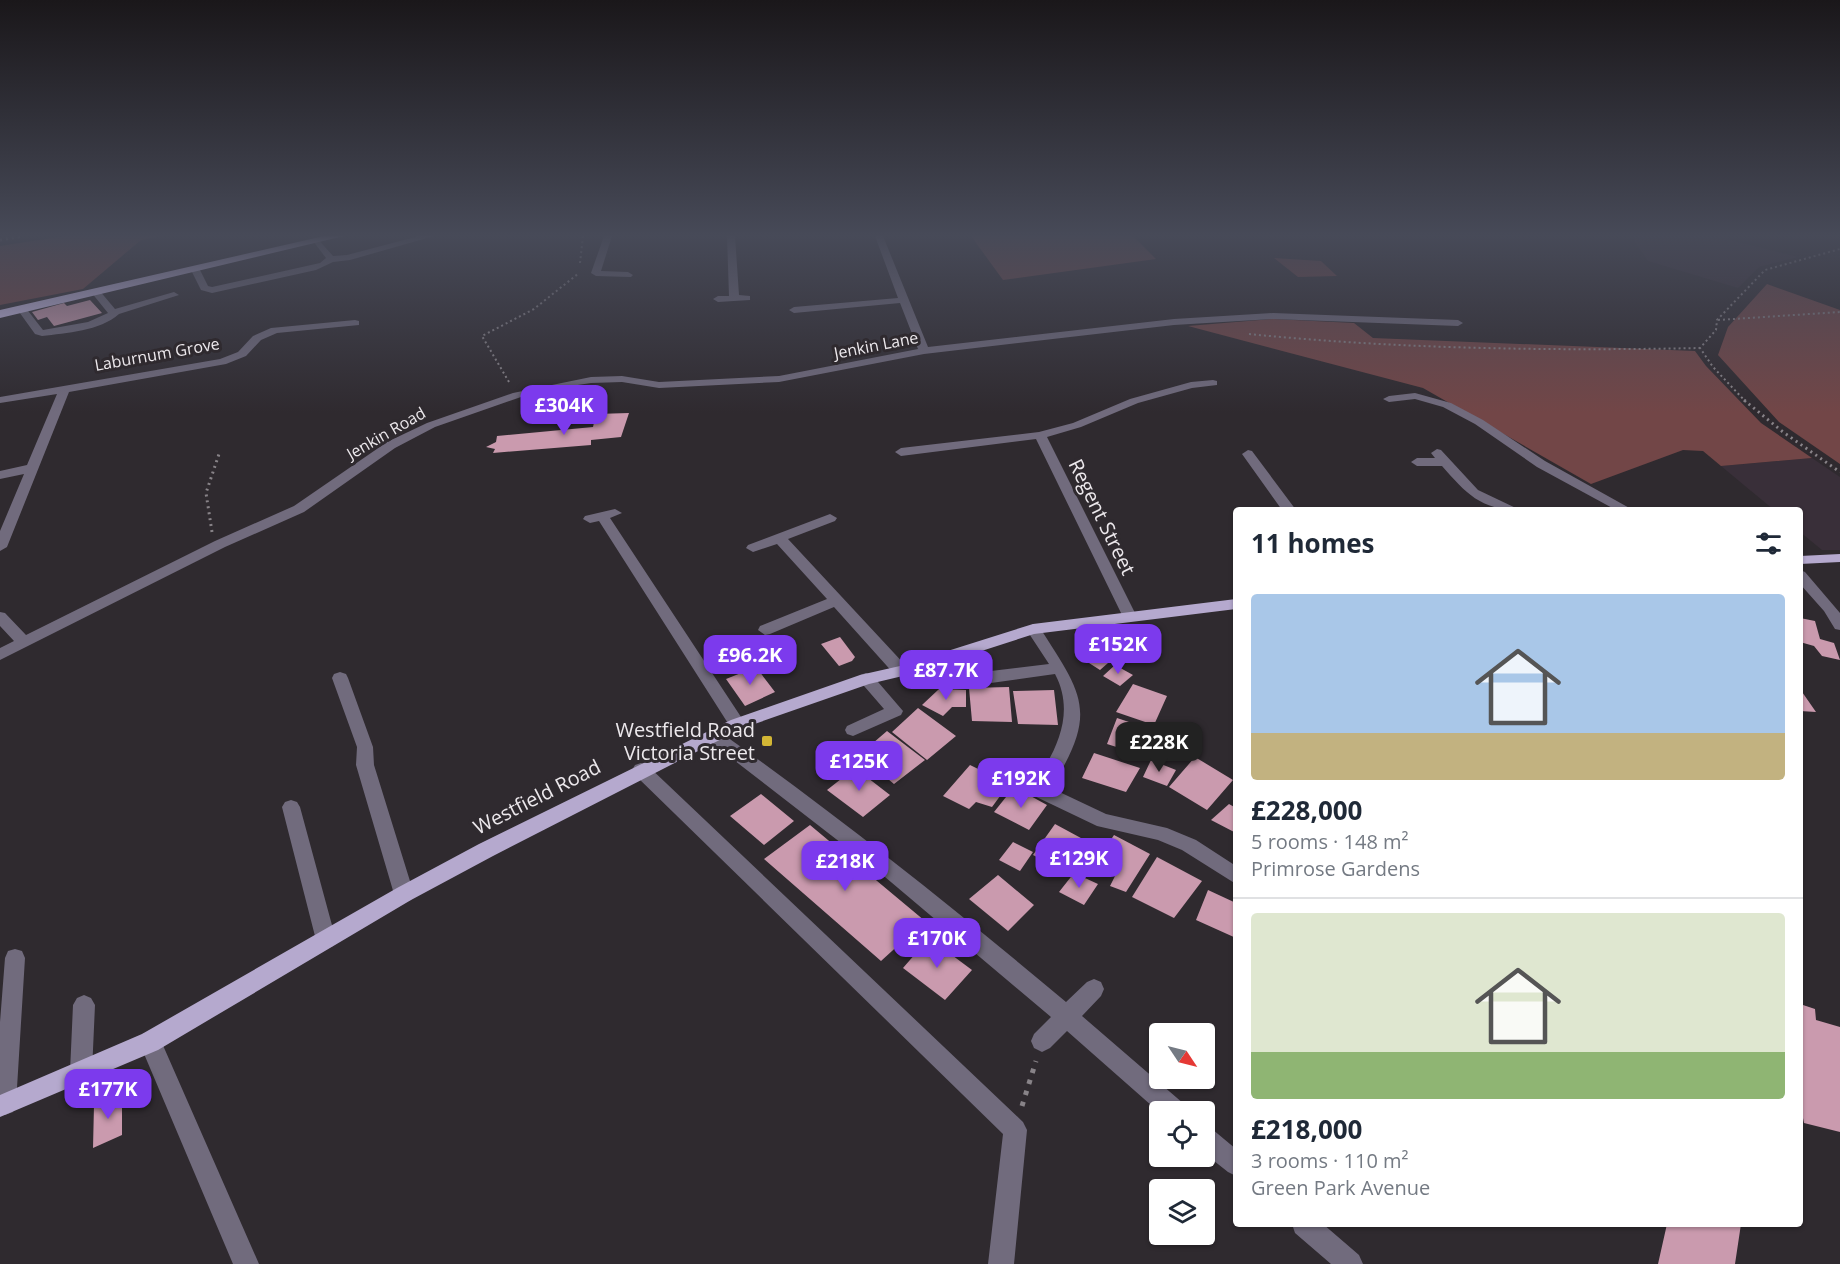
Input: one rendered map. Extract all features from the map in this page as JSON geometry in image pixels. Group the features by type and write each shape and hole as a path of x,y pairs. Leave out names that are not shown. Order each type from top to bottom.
{"highway":[{"path":"0,314 83,295"}],"main road":[{"path":"1803,560 1840,558"},
{"name":"Westfield Road","path":"3,1105 150,1042 404,894 641,770 736,724 866,679 901,671 1033,629 1233,604"}],"street":[{"path":"98,295 113,313"},
{"path":"22,309 42,333 101,321 113,316 113,313 174,295"},
{"path":"902,295 924,351"},
{"path":"718,299 747,298"},
{"path":"794,310 904,300"},
{"name":"Jenkin Lane","path":"659,385 779,379 924,351 1174,322 1273,316 1458,323"},
{"name":"Laburnum Grove","path":"0,400 222,362 242,354 257,338 275,330 357,323"},
{"name":"Jenkin Road","path":"0,655 298,509 391,445 431,424 517,395 591,380 622,379 659,385"},
{"path":"901,452 1040,435 1077,425 1134,401 1191,385 1213,383"},
{"path":"0,547 64,389"},
{"path":"1389,399 1415,396 1447,405 1479,422 1541,464 1620,507"},
{"name":"Regent Street","path":"1040,435 1130,617"},
{"path":"1248,454 1287,507"},
{"path":"1417,462 1441,458 1473,493 1506,507"},
{"path":"0,475 32,468"},
{"path":"602,516 736,724"},
{"path":"753,548 830,518"},
{"path":"779,538 901,671"},
{"path":"1803,578 1829,608 1840,625"},
{"path":"765,630 835,601"},
{"path":"0,617 24,642"},
{"path":"1033,629 1068,686 1071,710 1069,734 1057,763 1040,790"},
{"path":"991,678 1058,668"},
{"path":"340,678 365,747 364,765 404,894"},
{"path":"853,730 894,711 866,679"},
{"path":"714,736 804,800 1067,1016 1164,1101"},
{"path":"641,770 1015,1130 1001,1264"},
{"path":"1009,776 1103,821 1161,833 1190,845 1233,874"},
{"path":"291,807 326,940"},
{"path":"3,1105 15,958"},
{"path":"1042,1041 1094,988"},
{"path":"81,1072 84,1005"},
{"path":"150,1042 241,1260"},
{"path":"1215,1146 1233,1161"},
{"path":"1307,1227 1350,1264"}],"path":[{"path":"517,395 482,336 509,324 553,295"},
{"path":"1349,341 1599,350 1700,348 1716,330 1717,320 1741,295"},
{"path":"1717,320 1840,312"},
{"path":"1700,348 1709,363 1768,422 1840,472"},
{"path":"215,548 206,493 220,451"},
{"path":"1015,1130 1042,1041"}],"shaded area":[{"path":"0,295 52,295 0,305"},
{"path":"1757,295 1798,295 1840,310 1840,464 1779,422 1718,355 1728,327"},
{"path":"1273,319 1354,323 1373,338 1695,351 1706,366 1761,423 1812,458 1721,466 1703,451 1683,450 1591,484 1423,388 1188,326"},
{"path":"1812,458 1840,477 1840,550 1822,550 1803,534 1803,507 1770,507 1721,466"}],"building":[{"path":"90,300 102,313 54,326 47,317 38,320 32,312 64,303 67,306"},
{"path":"629,413 621,437 591,440 591,445 493,453 495,449 486,447 496,442 497,436 593,427 596,414"},
{"path":"1803,619 1815,621 1820,639 1834,643 1840,660 1822,656 1814,646 1803,643"},
{"path":"840,637 855,657 852,661 839,666 821,644"},
{"path":"1097,656 1108,663 1100,670 1089,663"},
{"path":"1115,665 1133,675 1120,686 1103,676"},
{"path":"756,667 775,692 745,706 726,679"},
{"path":"1133,684 1167,696 1154,725 1116,712"},
{"path":"1009,687 1012,722 972,721 969,688"},
{"path":"939,689 966,690 966,707 952,707 943,716 922,705"},
{"path":"1054,690 1058,725 1018,724 1013,691"},
{"path":"1803,693 1816,712 1803,711"},
{"path":"918,708 956,736 927,760 892,732"},
{"path":"1117,718 1159,732 1148,757 1107,744"},
{"path":"887,731 925,760 894,784 859,755"},
{"path":"1094,753 1140,768 1126,792 1082,778"},
{"path":"1195,757 1233,780 1207,810 1169,787"},
{"path":"1151,760 1176,770 1167,786 1143,777"},
{"path":"970,765 1009,784 992,807 976,802 969,809 943,796"},
{"path":"855,768 890,795 863,817 827,790"},
{"path":"1014,787 1047,805 1029,830 994,812"},
{"path":"761,794 794,821 764,845 730,816"},
{"path":"1229,804 1233,806 1233,831 1211,820"},
{"path":"1055,824 1092,844 1070,874 1033,855"},
{"path":"810,825 925,921 881,961 764,859"},
{"path":"1114,835 1150,854 1126,892 1110,886 1117,872 1096,862"},
{"path":"1013,842 1033,852 1020,871 999,860"},
{"path":"1157,857 1202,881 1174,918 1132,897"},
{"path":"1074,873 1098,884 1084,905 1059,892"},
{"path":"998,875 1034,905 1008,931 969,899"},
{"path":"1208,890 1233,902 1233,937 1196,920"},
{"path":"929,938 972,970 945,1000 903,968"},
{"path":"1803,1005 1815,1009 1816,1020 1840,1027 1840,1132 1804,1123"},
{"path":"122,1093 122,1135 93,1148 94,1105"},
{"path":"1666,1227 1741,1227 1735,1264 1658,1264"}],"place":[{"name":"Westfield Road Victoria Street","path":"767,741"}]}
